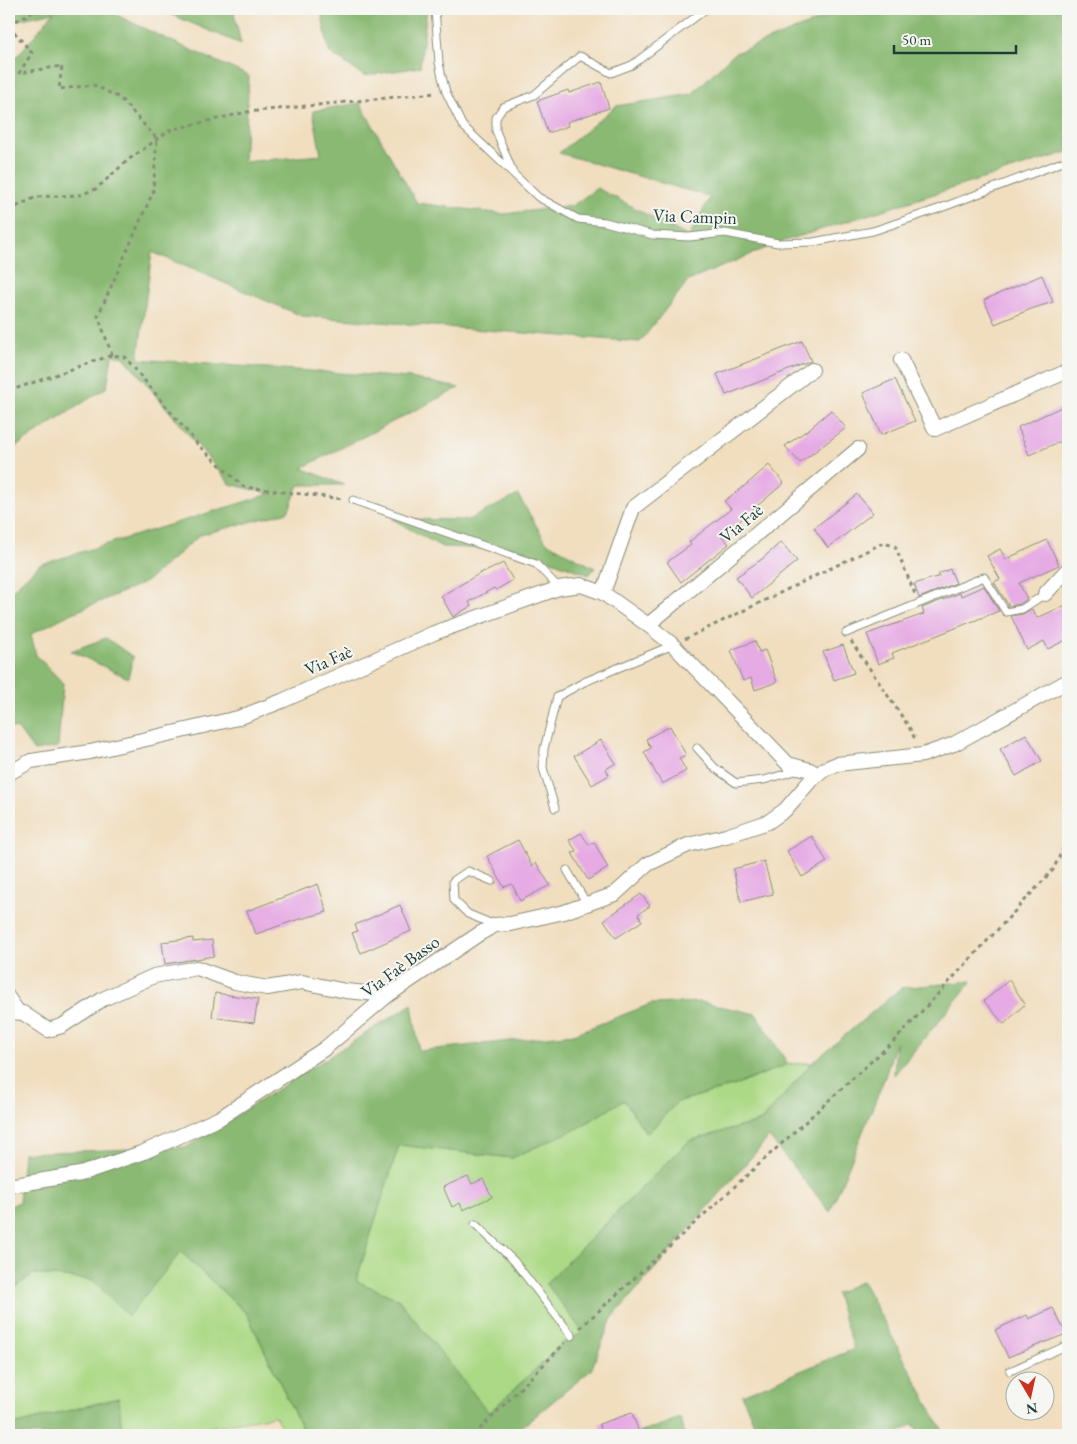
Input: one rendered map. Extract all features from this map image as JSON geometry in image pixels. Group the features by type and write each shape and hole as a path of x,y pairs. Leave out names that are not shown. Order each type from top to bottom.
{"street":[{"path":"901,360 935,429 1068,371"},
{"path":"603,593 633,508 812,370"},
{"name":"Via Faè","path":"648,625 858,449"},
{"path":"1044,594 1068,569"},
{"name":"Via Faè","path":"9,773 31,761 90,752 238,718 282,701 434,634 559,588 582,584 603,593 673,645 788,764 811,774"},
{"path":"811,774 837,764 923,755 954,744 1068,681"},
{"name":"Via Faè Basso","path":"9,1186 80,1174 144,1152 220,1118 324,1049 388,995 479,934 496,925 510,924 564,912 615,894 648,864 688,845 726,836 768,822 786,810 811,774"},
{"path":"9,1012 23,1013 48,1030 62,1026 103,999 154,976 197,968 234,982 267,988 302,982 346,991 388,995"}],"lane":[{"name":"Via Campin","path":"434,9 439,63 446,92 462,125 538,197 578,219 605,222 652,235 690,237 725,233 778,244 813,242 873,231 938,209 1068,160"},
{"path":"513,172 496,131 496,118 503,107 534,95 580,56 611,73 632,65 706,9"},
{"path":"353,500 536,564 559,588"},
{"path":"846,633 984,577 1006,612 1022,609 1044,594"},
{"path":"555,808 543,768 544,749 557,696 584,682 673,645"},
{"path":"697,748 715,768 736,782 811,774"},
{"path":"567,870 588,904"},
{"path":"492,881 468,871 453,881 454,900 468,914 496,925"},
{"path":"9,993 23,1013"},
{"path":"475,1224 514,1261 572,1336"},
{"path":"1010,1371 1068,1346"}],"path":[{"path":"36,9 9,26 32,53 19,74 62,66 59,89 94,85 120,98 157,139 153,192 98,316 112,355"},
{"path":"9,210 36,197 80,195 96,189 128,160 170,130 247,112 446,92"},
{"path":"9,391 112,355 125,357 199,446 244,487 353,500"},
{"path":"673,645 883,542 895,546 919,604"},
{"path":"846,633 909,727 923,755"},
{"path":"474,1435 572,1336 897,1038 1053,870 1068,838"}],"green space":[{"path":"9,9 104,9 249,76 244,162 321,155 313,111 360,103 417,203 504,214 572,206 597,188 689,237 710,197 559,153 616,106 692,94 733,54 847,9 919,11 922,9 1068,9 1068,152 778,243 688,281 640,342 302,316 152,252 138,359 410,378 459,388 302,468 344,485 299,485 288,512 200,535 146,582 68,615 31,634 36,655 63,683 58,747 34,751 18,729 9,727 9,593 39,565 270,494 230,484 124,357 112,355 107,387 9,451 9,66 54,12 9,22"},
{"path":"158,9 233,9 241,44"},
{"path":"321,9 427,9 420,67 364,76 329,52"},
{"path":"518,495 546,542 595,568 589,575 523,550 442,547 392,519 468,520"},
{"path":"106,638 133,657 128,678 71,651"},
{"path":"972,981 894,1075 896,1042 885,1077 830,1212 769,1137 612,1318 591,1370 517,1431 507,1435 305,1435 247,1314 181,1252 128,1316 93,1280 33,1274 9,1292 9,1207 19,1202 23,1153 187,1147 412,1004 419,1051 574,1034 651,1004 701,1002 756,1014 788,1064 736,1085 677,1102 647,1134 624,1100 578,1128 512,1158 399,1145 356,1281 398,1299 489,1413 562,1344 582,1333 546,1283 689,1141 762,1121 812,1063 901,988"},
{"path":"812,1063 761,1121 689,1141 546,1283 582,1333 562,1344 489,1413 398,1299 356,1281 399,1145 512,1158 625,1100 647,1134 677,1102 736,1085 788,1064"},
{"path":"181,1252 247,1314 305,1435 286,1435 275,1416 160,1435 115,1435 122,1433 118,1398 9,1426 9,1292 33,1274 93,1280"},
{"path":"862,1281 945,1435 921,1435 913,1424 896,1435 759,1435 742,1395 854,1349 836,1294"},
{"path":"119,1398 122,1433 115,1435 9,1435 9,1426"},
{"path":"680,1418 684,1435 640,1435 639,1433"}],"building":[{"path":"601,82 609,108 567,122 568,126 548,133 537,101 568,90 569,93"},
{"path":"1042,275 1053,302 995,324 984,300"},
{"path":"802,341 811,361 726,395 717,374"},
{"path":"895,379 915,421 881,435 863,393"},
{"path":"1068,404 1068,438 1029,455 1018,427"},
{"path":"831,410 846,428 800,463 785,446"},
{"path":"769,465 784,483 722,536 729,544 681,582 667,562 691,545 689,542 731,509 724,501"},
{"path":"857,494 873,513 828,548 814,528"},
{"path":"1047,540 1059,565 1019,583 1027,599 1020,604 1009,606 994,582 1000,579 987,556 1000,549 1006,559"},
{"path":"781,542 797,561 752,598 736,577 762,559"},
{"path":"503,563 513,580 469,602 471,606 453,617 441,596 484,571"},
{"path":"950,569 956,583 919,598 914,584 940,576 938,574"},
{"path":"984,586 999,611 892,653 894,658 878,664 867,634 924,614 922,608 960,593 961,596"},
{"path":"1068,604 1068,639 1048,649 1044,641 1027,650 1011,616 1023,614 1032,609 1037,618"},
{"path":"755,641 759,652 765,650 777,682 755,690 751,678 743,681 731,650"},
{"path":"843,645 854,673 834,680 823,652"},
{"path":"670,726 686,755 679,758 686,771 662,784 644,752 651,748 646,739"},
{"path":"1026,734 1042,761 1016,776 1000,749"},
{"path":"601,740 616,763 606,769 609,775 592,785 574,756"},
{"path":"581,833 589,845 594,842 608,868 588,880 572,853 577,852 569,840"},
{"path":"812,836 827,862 802,877 787,851"},
{"path":"518,840 532,866 536,863 550,885 520,901 512,884 504,887 487,856"},
{"path":"764,861 773,894 741,902 733,869"},
{"path":"318,884 327,912 256,934 247,911"},
{"path":"641,894 650,906 638,914 642,921 616,938 604,920"},
{"path":"400,905 411,931 361,953 352,933 358,931 355,925"},
{"path":"193,938 193,942 212,940 214,956 165,964 162,942"},
{"path":"1009,980 1025,1004 1004,1024 984,1001"},
{"path":"215,993 258,999 254,1023 212,1017"},
{"path":"468,1176 472,1184 483,1179 492,1197 463,1210 460,1203 452,1207 443,1187"},
{"path":"1053,1308 1066,1334 1008,1357 995,1330 1027,1315 1029,1319"},
{"path":"632,1413 640,1435 603,1435 599,1424"}]}
